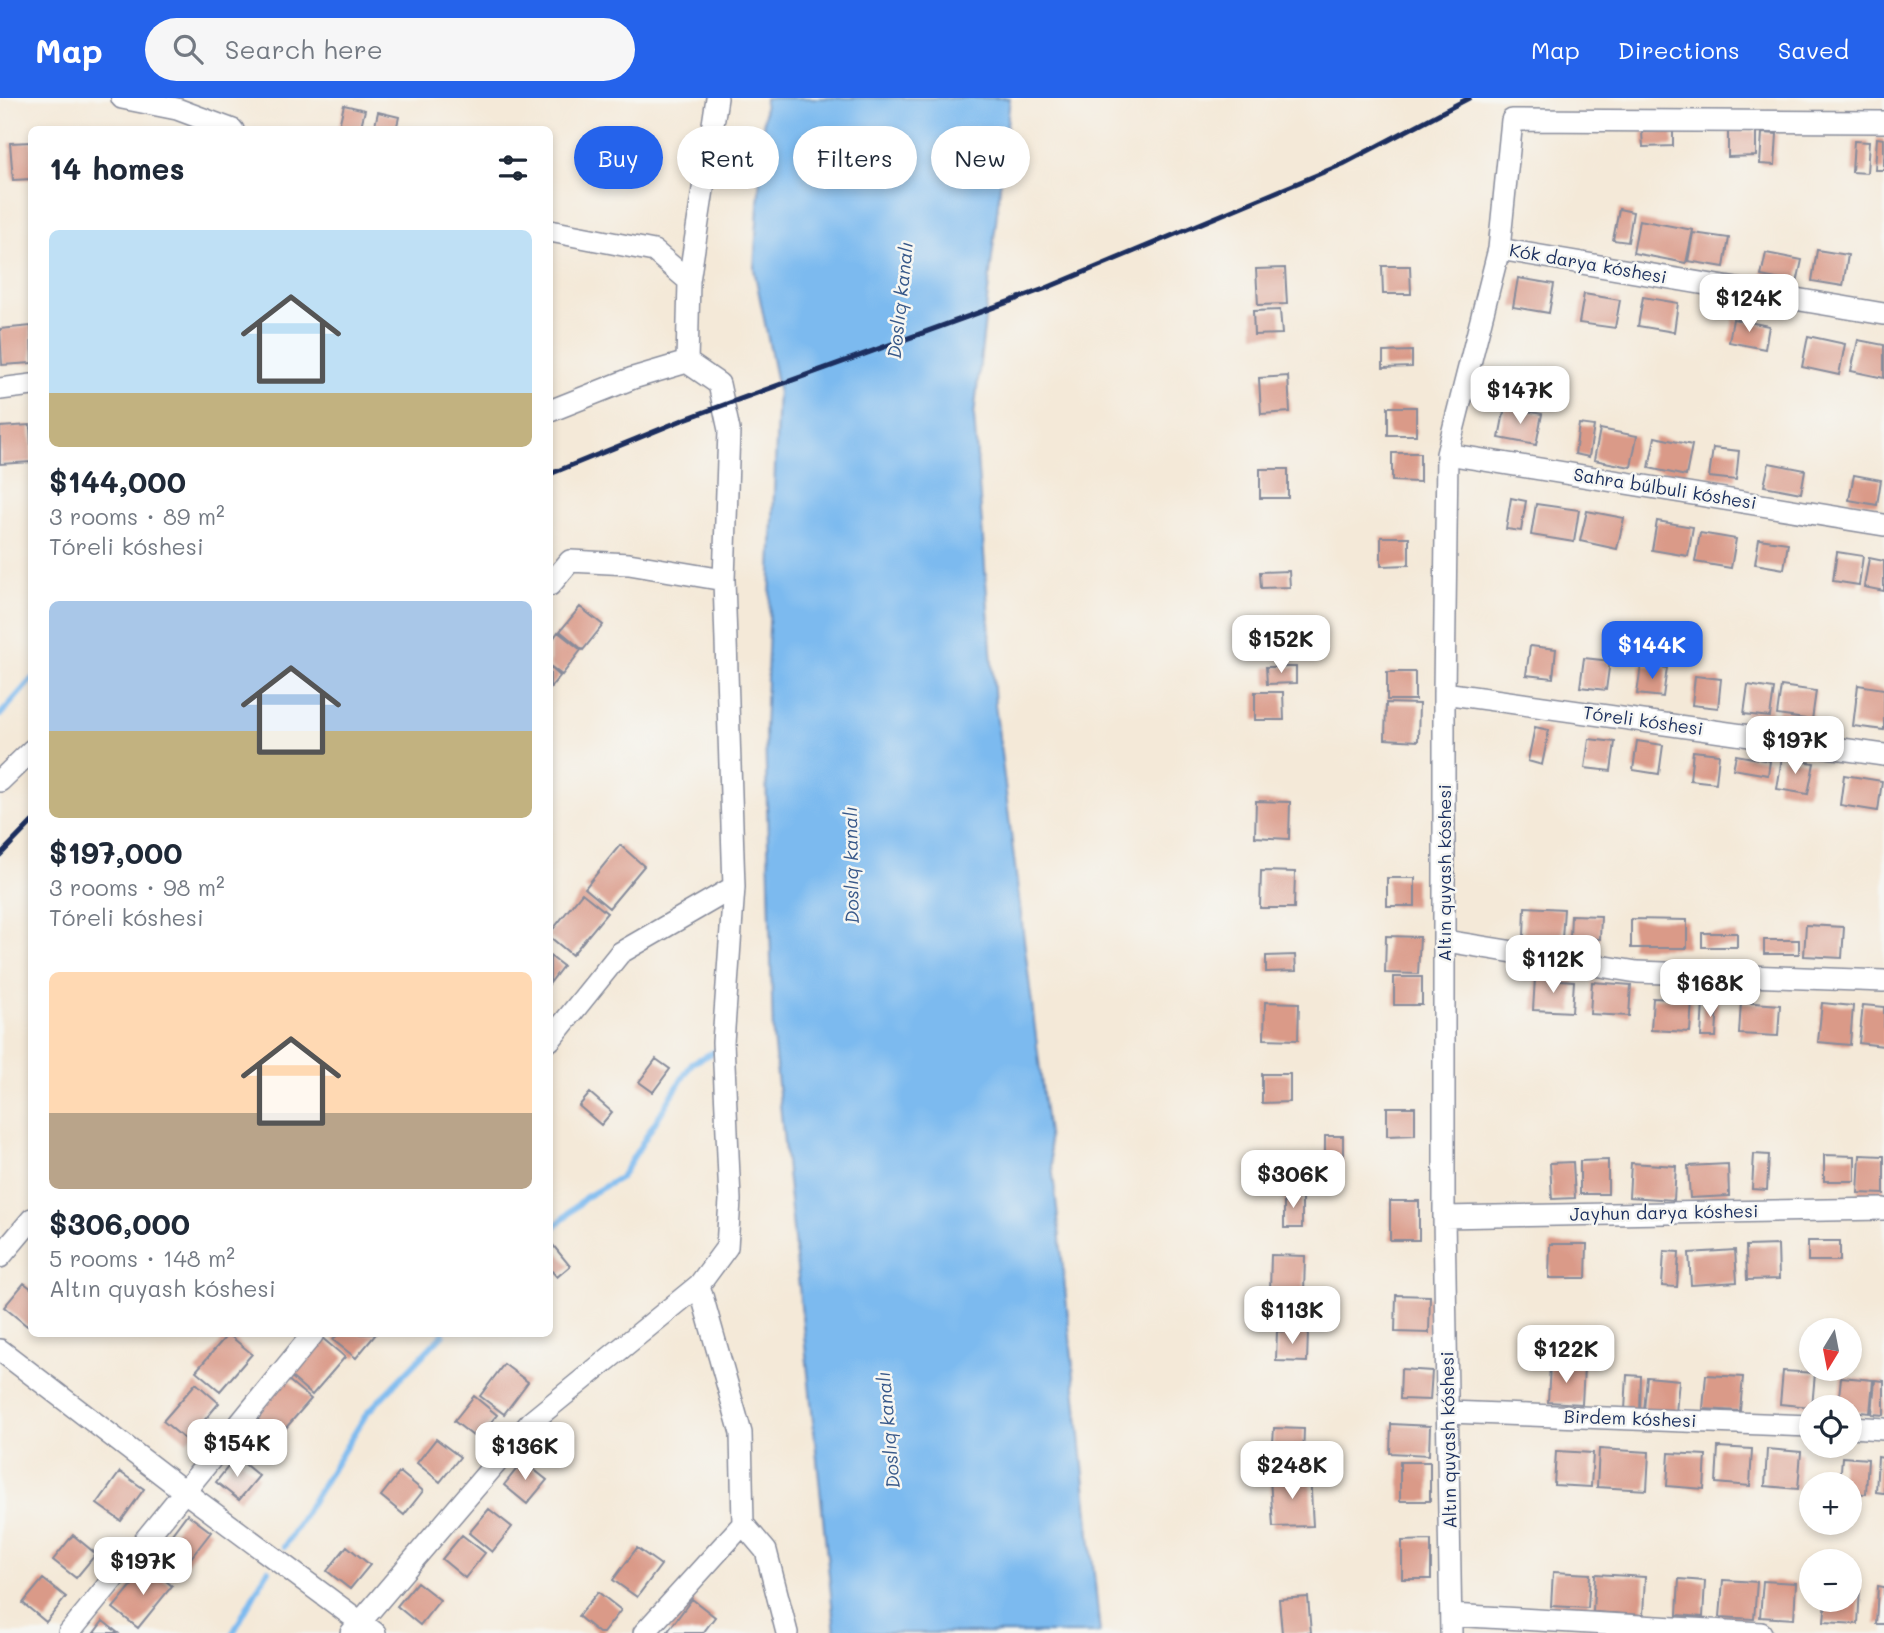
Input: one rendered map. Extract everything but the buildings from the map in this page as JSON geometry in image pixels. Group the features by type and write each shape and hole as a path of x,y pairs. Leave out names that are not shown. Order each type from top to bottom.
{"street":[{"path":"122,98 177,109 222,126"},
{"path":"687,362 689,281 717,98"},
{"name":"Altın quyash kóshesi","path":"1451,1624 1444,1217 1447,454 1499,249 1512,120 1884,122"},
{"path":"553,232 654,251 689,281"},
{"name":"Kók darya kóshesi","path":"1499,249 1884,314"},
{"path":"553,410 633,378 687,362"},
{"path":"0,1350 362,1629 531,1422 699,1285 727,1247 730,1200 723,1042 734,887 724,580 729,430 719,384 687,362"},
{"path":"0,389 28,386"},
{"name":"Sahra búlbuli kóshesi","path":"1447,454 1884,525"},
{"path":"553,581 570,561 629,564 724,580"},
{"name":"Tóreli kóshesi","path":"1444,693 1884,755"},
{"path":"0,781 28,754"},
{"path":"553,1036 620,953 734,887"},
{"path":"1446,941 1637,972 1884,981"},
{"name":"Jayhun darya kóshesi","path":"1444,1217 1884,1209"},
{"path":"0,1257 28,1224"},
{"path":"699,1285 741,1433 744,1524 766,1551 787,1633"},
{"path":"69,1633 311,1337"},
{"name":"Birdem kóshesi","path":"1449,1412 1799,1426"},
{"path":"1862,1428 1884,1429"},
{"path":"644,1633 744,1524"},
{"path":"1451,1624 1761,1633"}],"water":[{"name":"Doslıq kanalı","path":"765,98 1010,98 1007,126 931,126 931,189 1000,189 974,416 995,704 1056,1199 1100,1633 835,1633 773,1037 765,730 778,388 754,269 759,189 779,189 779,126 763,126"}],"waterway":[{"path":"0,715 28,684"},
{"path":"553,1228 586,1197 621,1177 692,1063 718,1050"},
{"path":"284,1547 367,1413 440,1337"},
{"path":"233,1633 268,1570"}],"railway":[{"path":"553,473 685,419 1044,289 1343,164 1469,98"},
{"path":"0,855 28,826"}]}
